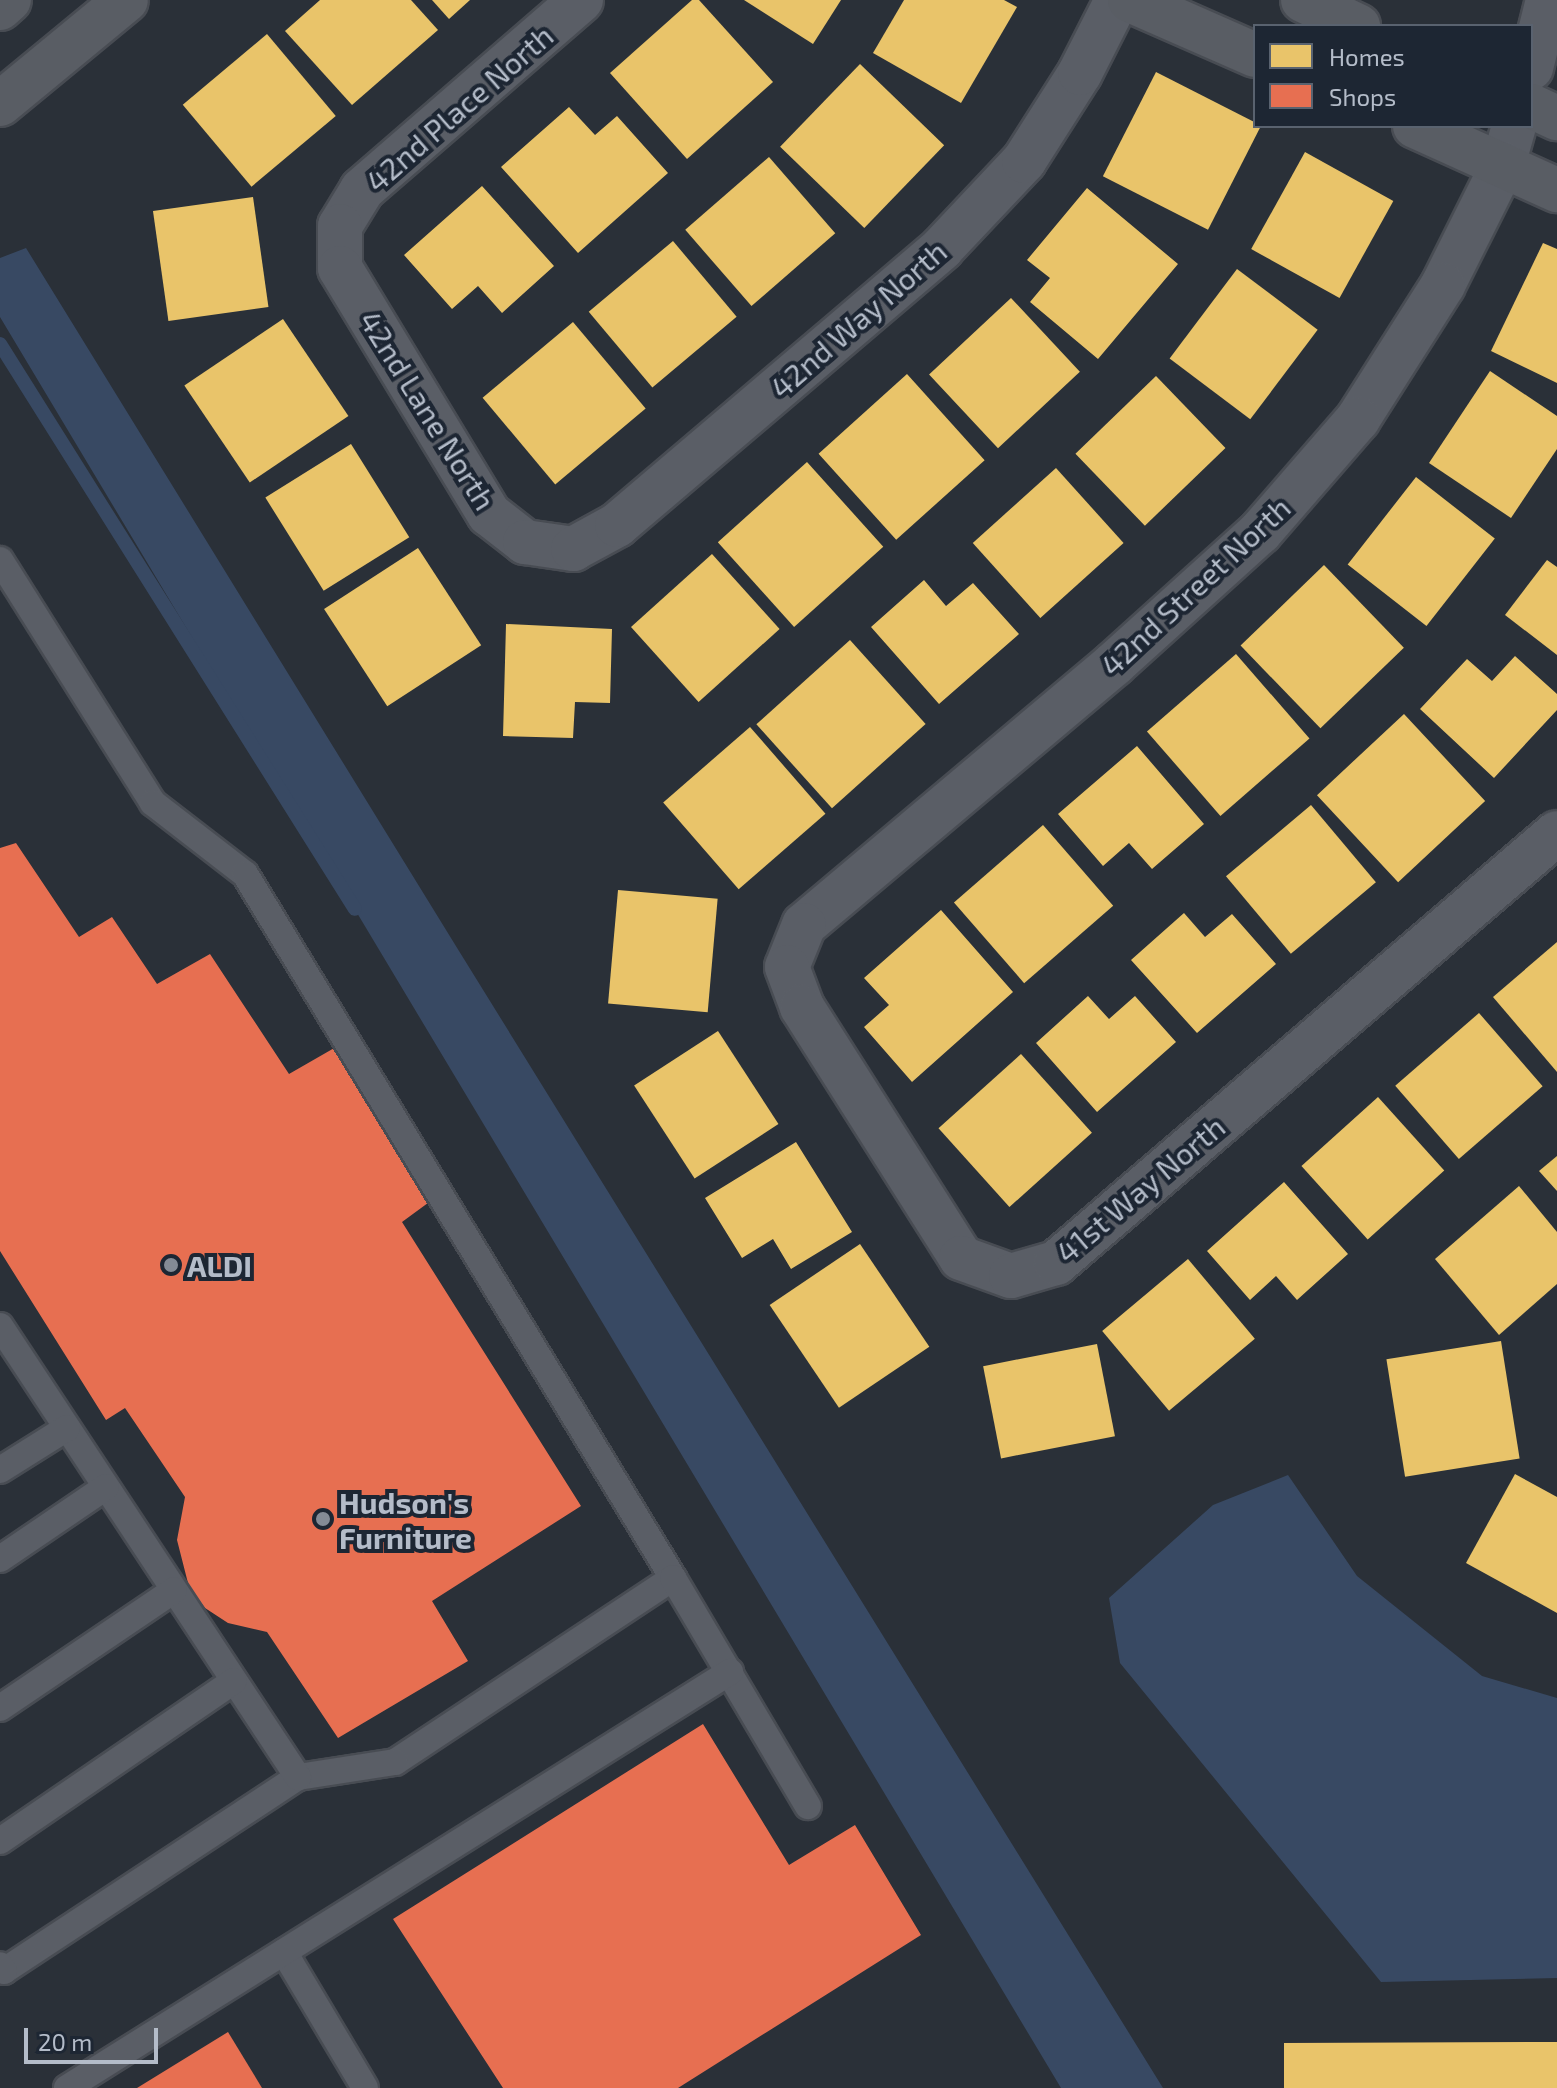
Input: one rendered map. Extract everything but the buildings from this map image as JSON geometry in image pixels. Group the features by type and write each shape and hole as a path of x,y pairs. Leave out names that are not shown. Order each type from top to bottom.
{"street":[{"path":"0,8 9,0"},
{"name":"42nd Place North","path":"340,268 340,226 362,190 581,0"},
{"name":"42nd Way North","path":"525,542 573,549 617,525 942,248 1024,161 1080,73 1117,0"},
{"path":"1130,0 1253,54"},
{"path":"1303,0 1354,24"},
{"path":"1533,60 1548,0"},
{"path":"0,104 115,4"},
{"path":"1533,107 1557,118"},
{"path":"1424,128 1508,146 1557,190"},
{"name":"42nd Street North","path":"804,925 1114,664 1260,532 1358,419 1443,285 1508,146"},
{"name":"42nd Lane North","path":"340,268 489,514 525,542"},
{"name":"41st Way North","path":"804,925 787,967 802,1007 961,1258 1011,1276 1056,1263 1557,833"}],"lane":[{"path":"0,560 153,803 245,874 730,1672 808,1806"},
{"path":"0,1326 8,1357 67,1428 298,1777"},
{"path":"0,1470 67,1428"},
{"path":"0,1559 106,1487"},
{"path":"2,1968 298,1777 395,1762 673,1578"},
{"path":"0,1708 174,1590"},
{"path":"67,2088 730,1672"},
{"path":"0,1841 234,1681"},
{"path":"284,1952 365,2088"}],"water":[{"path":"26,248 1163,2088 1061,2088 0,317 0,258"},
{"path":"1288,1475 1357,1576 1482,1676 1557,1698 1557,1978 1381,1982 1120,1663 1109,1598 1213,1505"}],"waterway":[{"path":"0,344 355,909"}],"place":[{"name":"ALDI","path":"171,1265"},
{"name":"Hudson's Furniture","path":"323,1519"}]}
